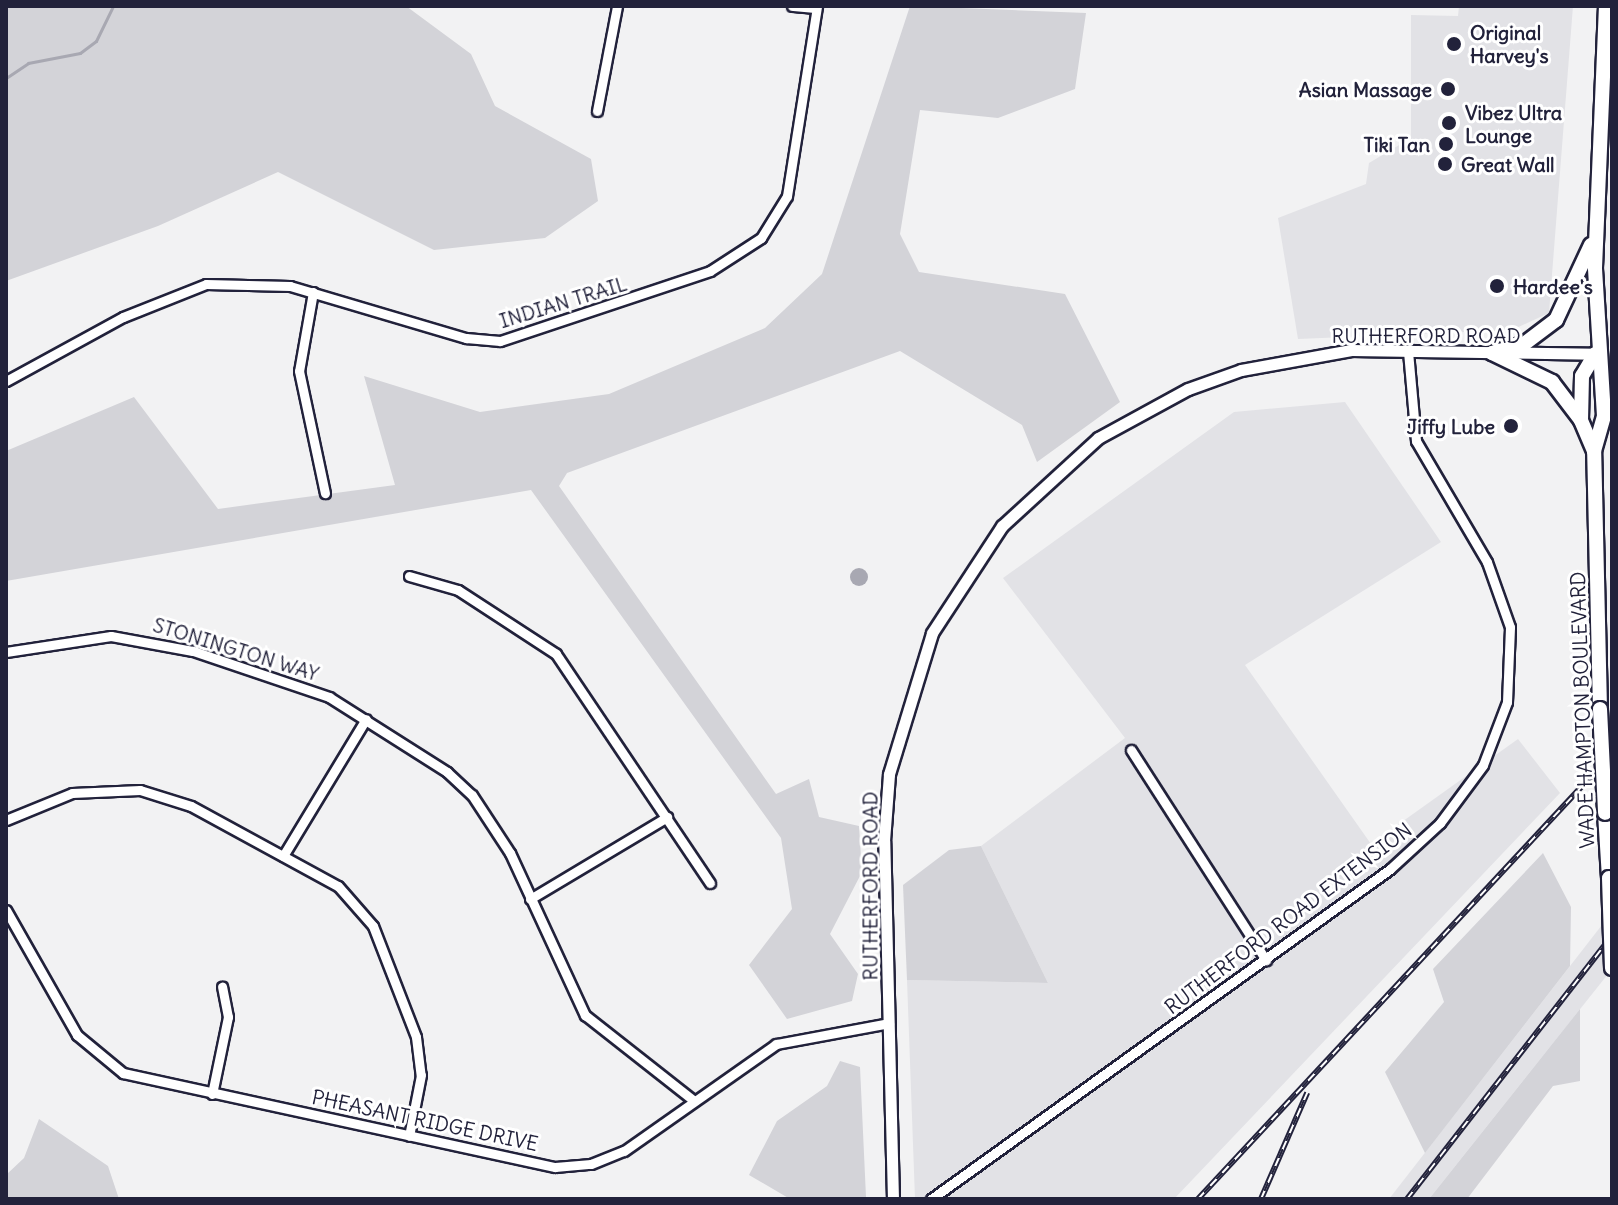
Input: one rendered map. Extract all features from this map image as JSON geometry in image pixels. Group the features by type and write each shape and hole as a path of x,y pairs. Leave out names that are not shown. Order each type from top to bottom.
{"main road":[{"name":"WADE HAMPTON BOULEVARD","path":"1606,6 1595,354 1604,416 1594,451 1600,709 1612,968"},
{"path":"1492,353 1524,344 1556,320 1597,230"},
{"path":"1492,353 1552,382 1581,420"},
{"name":"WADE HAMPTON BOULEVARD","path":"1594,451 1581,420 1582,376 1595,354"}],"street":[{"path":"597,111 617,6"},
{"path":"792,6 816,7"},
{"name":"INDIAN TRAIL","path":"6,381 194,286 247,282 313,292 466,338 500,341 732,260 761,238 787,196 816,7"},
{"path":"313,292 299,371 325,493"},
{"name":"RUTHERFORD ROAD","path":"893,1199 884,818 896,737 932,633 983,549 1077,453 1188,389 1317,354 1408,351 1595,354"},
{"name":"RUTHERFORD ROAD EXTENSION","path":"931,1199 1266,960 1440,823 1483,765 1507,702 1512,651 1504,603 1416,441 1408,351"},
{"path":"409,576 472,597 556,654 710,883"},
{"name":"STONINGTON WAY","path":"6,652 88,637 138,637 295,684 366,719 472,795 530,899 585,1015 693,1100"},
{"path":"283,856 366,719"},
{"path":"1131,750 1266,960"},
{"path":"6,820 72,793 124,788 191,806 352,898 381,943 420,1056 409,1136"},
{"path":"530,899 667,817"},
{"name":"PHEASANT RIDGE DRIVE","path":"6,910 97,1058 123,1073 409,1136 576,1167 624,1151 776,1044 889,1023"},
{"path":"212,1094 228,1017 222,987"}],"shaded area":[{"path":"6,6 406,6 471,54 495,106 591,159 598,201 545,238 434,250 278,172 158,226 6,281"},
{"path":"910,6 1086,13 1075,89 998,118 920,110 900,234 919,272 1065,294 1120,402 1037,462 1022,425 900,351 567,473 559,486 776,794 809,779 819,817 859,826 862,872 830,934 858,974 852,1001 787,1019 749,965 792,909 781,838 531,490 6,581 6,451 134,397 218,509 395,485 364,376 480,412 609,394 765,328 822,274"},
{"path":"1459,6 1573,6 1549,313 1512,330 1298,339 1278,218 1366,184 1369,163 1411,138 1411,15 1458,16"},
{"path":"1345,402 1441,542 1245,665 1371,844 1518,739 1560,793 1174,1199 915,1199 907,980 1048,983 981,846 1125,738 1003,578 1234,412"},
{"path":"859,568 868,577 859,586 850,577"},
{"path":"981,846 1048,983 907,980 903,885 949,850"},
{"path":"1543,853 1571,907 1570,966 1425,1153 1385,1072 1444,1002 1433,969"},
{"path":"1612,912 1612,969 1429,1199 1389,1199"},
{"path":"1580,1009 1580,1081 1553,1086 1467,1199 1429,1199"},
{"path":"840,1061 860,1067 866,1197 790,1199 749,1175 777,1121 827,1086"},
{"path":"39,1119 108,1166 119,1199 6,1199 6,1175 24,1158"}],"waterway":[{"path":"6,78 28,63 80,53 96,41 113,6"}],"railway":[{"path":"1198,1199 1612,754"},
{"path":"1407,1199 1612,936"},
{"path":"1261,1199 1307,1093"}],"place":[{"name":"Original Harvey's","path":"1454,44"},
{"name":"Asian Massage","path":"1448,89"},
{"name":"Vibez Ultra Lounge","path":"1449,123"},
{"name":"Tiki Tan","path":"1446,144"},
{"name":"Great Wall","path":"1445,164"},
{"name":"Hardee's","path":"1497,286"},
{"name":"Jiffy Lube","path":"1511,426"}]}
